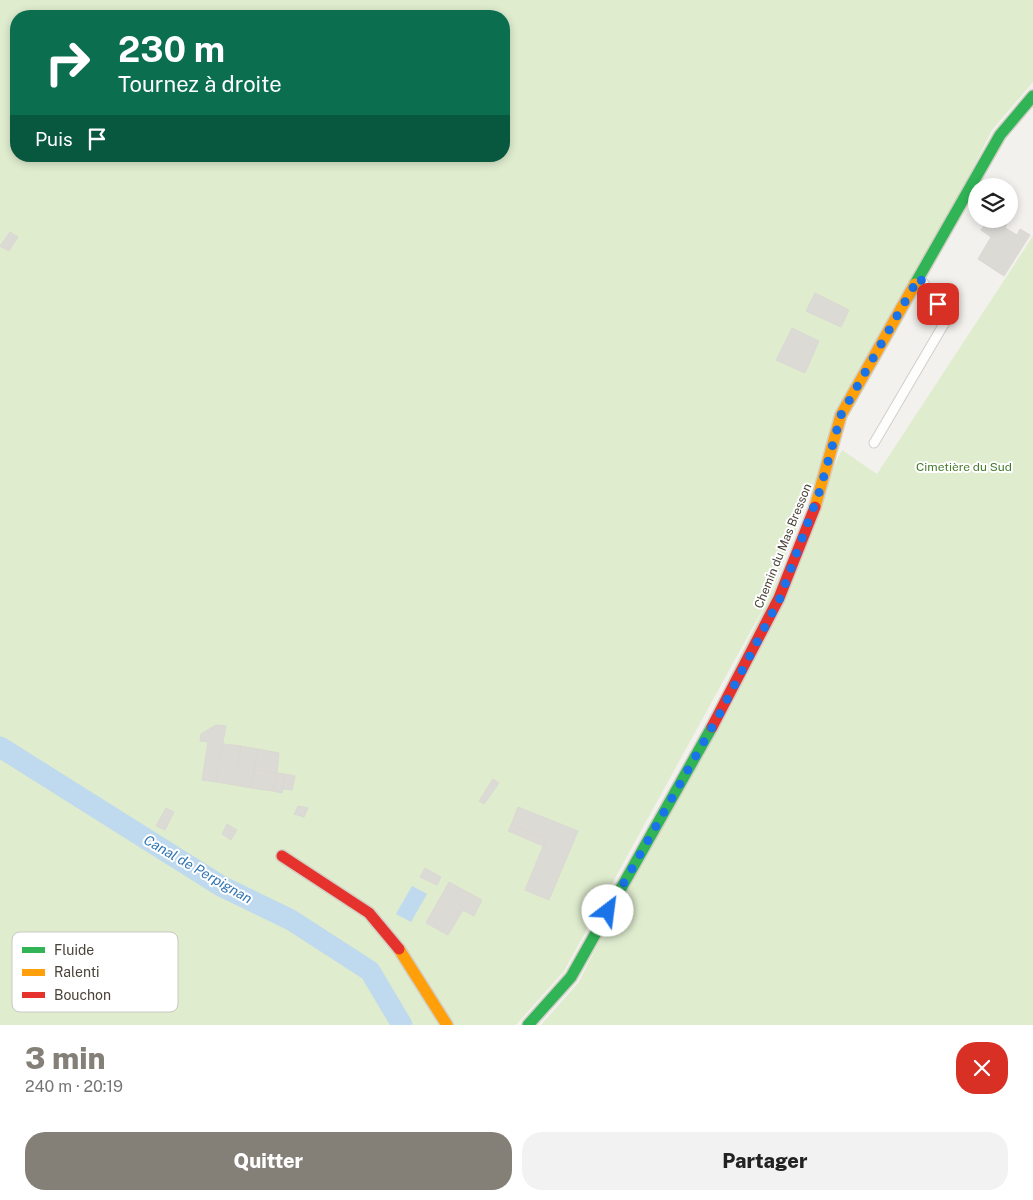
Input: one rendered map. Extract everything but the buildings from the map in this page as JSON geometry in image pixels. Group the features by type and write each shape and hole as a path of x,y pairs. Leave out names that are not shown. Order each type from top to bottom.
{"street":[{"name":"Chemin du Mas Bresson","path":"528,1025 571,977 719,715 780,598 820,490 841,415 1000,135 1033,96"},
{"path":"282,856 369,913 398,948 447,1025"}],"lane":[{"path":"874,444 948,317 919,277"}],"green space":[{"path":"0,0 1033,0 1033,82 992,130 812,488 771,594 564,971 516,1025 0,1025"},
{"name":"Cimetière du Sud","path":"1033,236 1033,1025 541,1025 579,982 842,450 877,474"}],"water":[{"path":"412,886 427,894 411,922 396,914"}],"waterway":[{"name":"Canal de Perpignan","path":"0,747 221,886 291,920 370,971 402,1025"}],"traffic: fast":[{"path":"915,284 1000,135 1033,96"},
{"path":"528,1025 571,977 712,727"}],"traffic: slow":[{"path":"815,507 841,415 915,284"},
{"path":"399,949 447,1025"}],"traffic: jam":[{"path":"712,727 779,598 815,507"},
{"path":"282,856 369,913 399,949"}],"route":[{"path":"608,911 719,715 780,598 820,490 841,415 919,277 938,304"}]}
